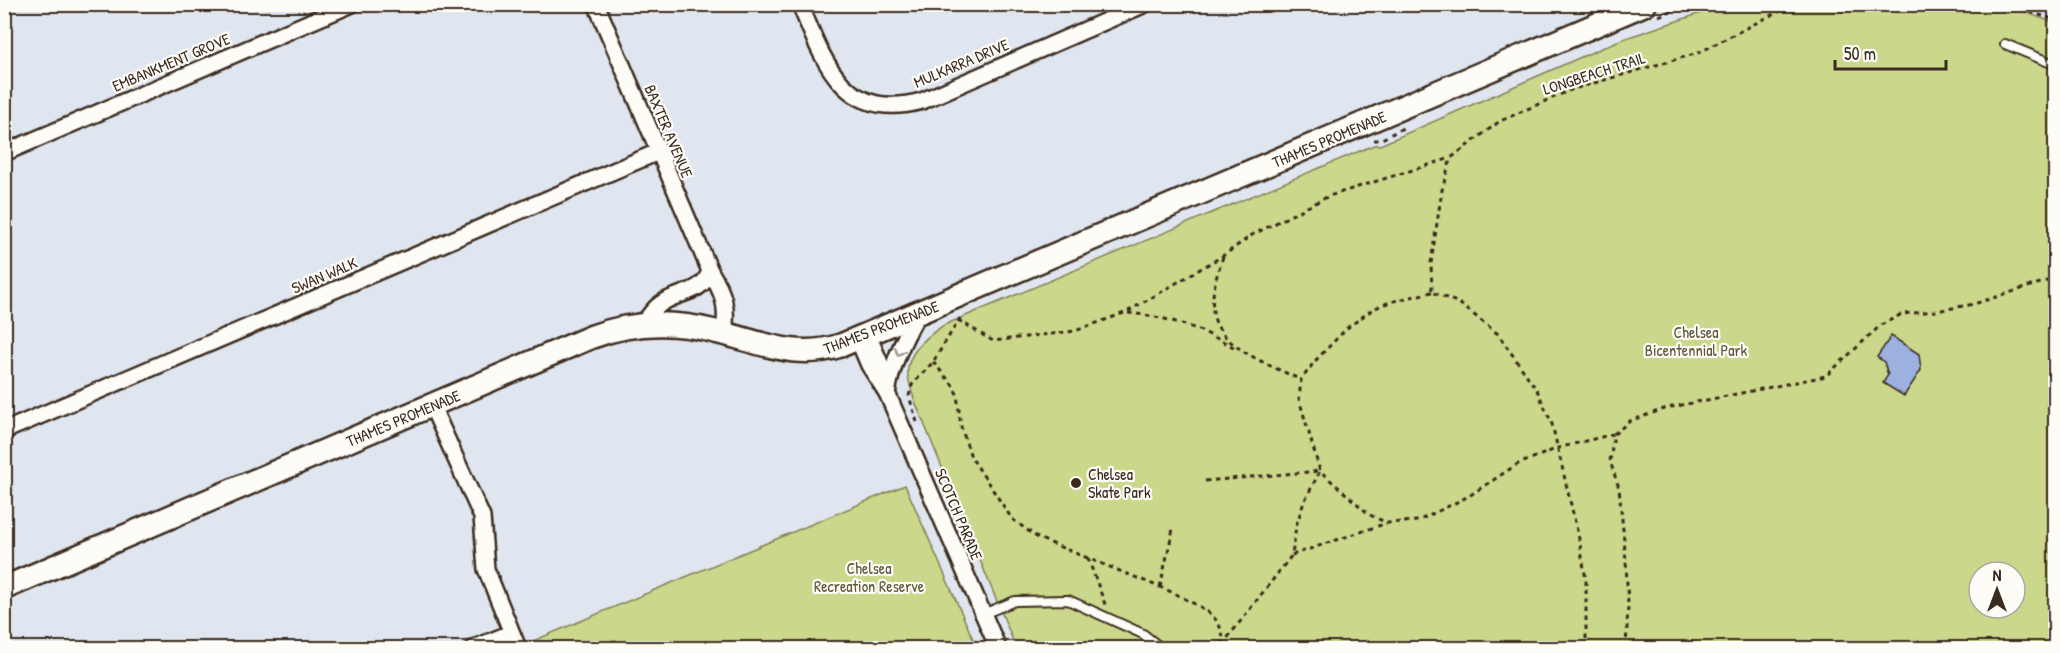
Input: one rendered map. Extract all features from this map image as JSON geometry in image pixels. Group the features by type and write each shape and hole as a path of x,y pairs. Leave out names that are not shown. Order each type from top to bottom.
{"main road":[{"name":"THAMES PROMENADE","path":"4,588 598,334 642,325 682,325 782,349 800,352 827,350 1649,11"}],"street":[{"name":"EMBANKMENT GROVE","path":"4,153 352,4"},
{"name":"BAXTER AVENUE","path":"596,4 658,152 724,299 726,315 718,332"},
{"name":"MULKARRA DRIVE","path":"800,4 823,59 838,82 858,96 881,105 903,106 922,101 1145,4"},
{"name":"SWAN WALK","path":"4,431 658,152"},
{"path":"642,325 659,304 697,288 710,271"},
{"path":"887,393 901,346 918,314"},
{"name":"SCOTCH PARADE","path":"863,337 880,363 887,393 998,648"},
{"path":"432,406 482,517 486,569 518,648"},
{"path":"474,648 511,633"}],"lane":[{"path":"2005,44 2055,65"},
{"path":"983,614 1015,601 1068,600 1143,634 1161,648"}],"path":[{"path":"1649,11 1685,4"},
{"name":"LONGBEACH TRAIL","path":"958,320 993,341 1075,331 1127,312 1252,236 1329,196 1451,158 1500,121 1573,89 1698,53 1793,4"},
{"path":"2014,4 2055,20"},
{"path":"1368,141 1380,140 1408,125"},
{"path":"1432,292 1431,263 1442,190 1451,158"},
{"path":"1224,255 1216,275 1213,294 1216,325 1239,350"},
{"path":"1292,555 1387,523 1418,521 1469,496 1516,465 1558,448 1614,434 1630,421 1667,408 1826,376 1881,325 1902,314 1974,304 2055,278"},
{"path":"1387,523 1370,515 1320,471 1299,399 1301,380 1315,361 1347,328 1373,309 1390,302 1432,292 1459,303 1498,334 1537,390 1552,424 1579,538 1586,580 1586,648"},
{"path":"1127,312 1157,316 1205,331 1301,380"},
{"path":"913,411 909,396 912,385 933,362 958,320 965,313"},
{"path":"933,362 952,384 957,394 961,427 971,456 1012,519 1038,538 1179,595 1206,610 1217,621 1222,631 1223,639 1219,648"},
{"path":"1614,434 1610,461 1619,488 1626,561 1628,606 1626,648"},
{"path":"1205,481 1320,471"},
{"path":"1219,648 1292,555 1296,526 1304,502 1320,471"},
{"path":"1160,587 1173,529"},
{"path":"1088,558 1111,620"}],"green space":[{"name":"Chelsea Bicentennial Park","path":"1725,5 2005,5 2055,23 2055,648 1016,648 914,399 908,368 918,346 944,325 1374,145 1380,145 1620,40"},
{"name":"Chelsea Recreation Reserve","path":"905,485 977,648 531,648 528,643"}],"building":[{"path":"1891,336 1919,354 1921,370 1904,396 1883,383 1888,375 1884,362 1877,357"}],"place":[{"name":"Chelsea Skate Park","path":"1076,483"}]}
